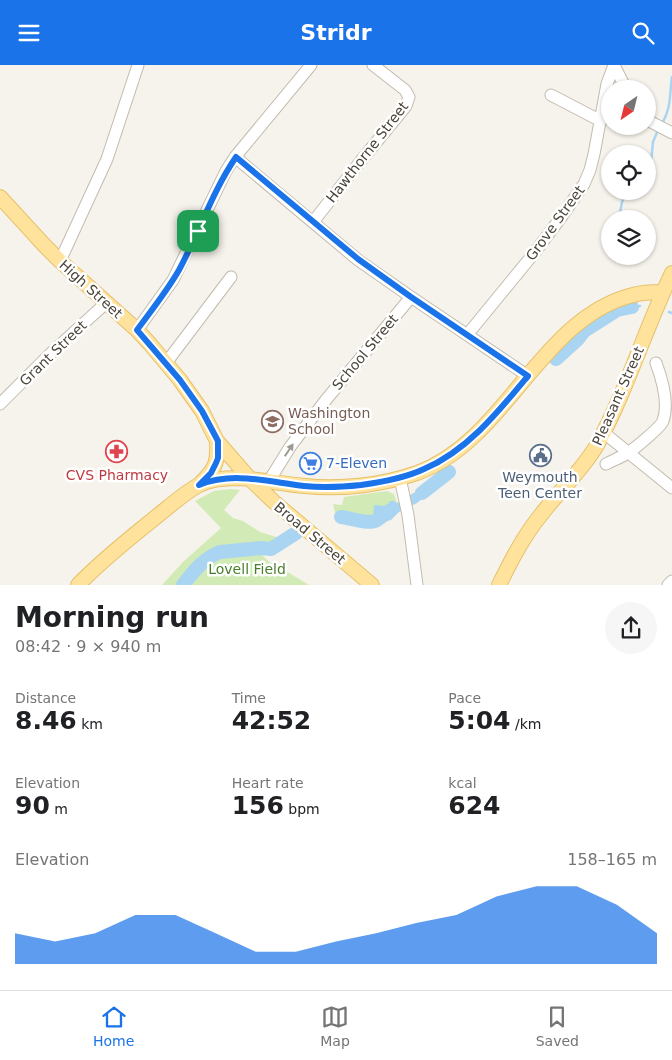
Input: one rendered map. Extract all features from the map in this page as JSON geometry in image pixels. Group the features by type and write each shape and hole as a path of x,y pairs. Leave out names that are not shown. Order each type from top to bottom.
{"main road":[{"name":"High Street","path":"0,197 60,261 137,330 180,380 202,411 218,441 250,479"},
{"name":"Pleasant Street","path":"499,585 530,529 586,462 603,432 672,273"},
{"path":"199,485 208,481 226,478 324,487 402,484 416,473 455,451 486,424 573,327 602,307 632,295 663,292"},
{"path":"78,585 112,553 199,485 211,473 218,458 218,441"},
{"name":"Broad Street","path":"250,479 274,502 372,585"}],"street":[{"path":"60,261 107,159 138,65"},
{"path":"137,330 173,280 218,185 236,157 311,65"},
{"name":"Hawthorne Street","path":"313,222 406,106 409,97 405,90 373,65"},
{"path":"614,65 622,80"},
{"name":"Grove Street","path":"608,80 614,65"},
{"path":"551,95 601,121"},
{"name":"Grove Street","path":"468,335 535,252 584,184 590,170 601,121"},
{"path":"656,124 669,131"},
{"path":"236,157 358,259 528,376"},
{"path":"166,363 230,277"},
{"name":"School Street","path":"269,481 310,419 411,297"},
{"name":"Grant Street","path":"0,404 50,354 106,303"},
{"path":"606,463 629,452 667,423 664,389 656,363"},
{"path":"603,432 672,488"},
{"path":"402,484 418,585"},
{"path":"668,585 672,581"}],"green space":[{"path":"240,490 224,510 233,518 243,521 260,532 283,539 273,546 227,550 226,544 202,561 179,585 162,585 183,562 221,528 195,501 214,491"},
{"path":"387,491 394,494 397,503 387,506 374,518 335,513 333,504 342,505 344,497"},
{"name":"Lovell Field","path":"230,553 262,555 278,570 281,568 309,585 186,585 211,559"}],"water":[{"path":"436,482 427,495 417,503 399,512 391,520 375,524 373,520 374,505 387,506 390,501 397,503"}],"waterway":[{"path":"662,124 669,106 672,77"},
{"path":"653,145 658,130"},
{"path":"621,210 623,200"},
{"path":"632,304 632,307 640,306"},
{"path":"556,359 584,331 617,310 632,307"},
{"path":"422,493 449,472"},
{"path":"341,517 372,522 389,511"},
{"path":"183,585 199,566 220,552 261,548 271,549 296,533"}],"place":[{"name":"Washington School","path":"272,421"},
{"name":"CVS Pharmacy","path":"117,452"},
{"name":"Weymouth Teen Center","path":"540,455"},
{"name":"7-Eleven","path":"310,463"}],"route":[{"path":"236,157 358,259 528,376 502,407 470,439 443,459 416,473 372,484 343,487 304,486 237,478 217,479 199,485 211,473 216,463 218,458 218,441 202,411 180,380 137,330 180,269 198,231 218,185 236,157"}]}
